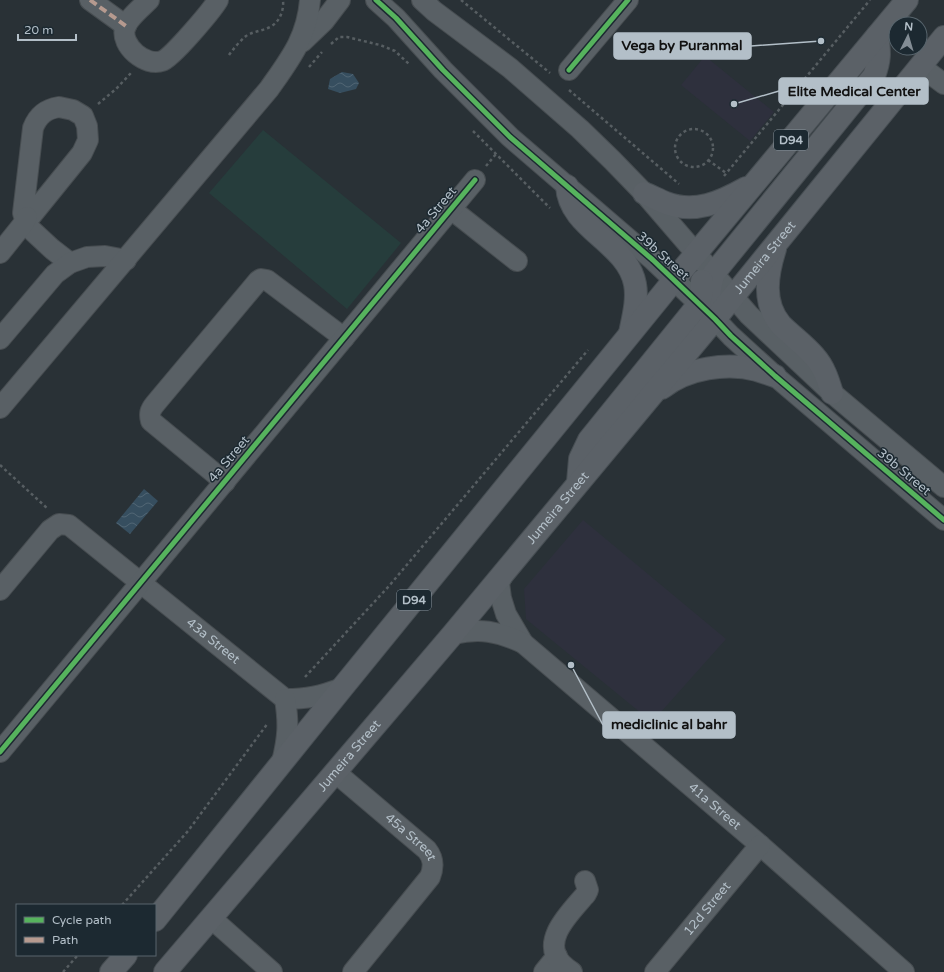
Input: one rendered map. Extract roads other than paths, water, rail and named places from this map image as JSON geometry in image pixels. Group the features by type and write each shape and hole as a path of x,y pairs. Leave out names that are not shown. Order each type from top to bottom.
{"main road":[{"name":"D94","path":"156,919 674,280 907,0"},
{"path":"715,319 710,308 709,296 710,284 714,273 874,76 880,50 877,36"},
{"name":"Jumeira Street","path":"165,972 453,634 715,319 944,37"},
{"path":"644,193 667,204 682,207 697,207 726,200 757,181"},
{"path":"567,186 567,194 573,209 626,262 633,277 636,294 630,335"},
{"path":"779,240 770,266 767,281 768,296 772,311 780,324 816,357 826,375 832,393"},
{"path":"578,483 580,459 589,440 699,304 702,292 702,279 701,265 696,254"},
{"path":"646,401 666,384 690,373 716,367 736,367 756,370 774,376"},
{"path":"111,972 125,956"}],"street":[{"path":"90,0 126,26"},
{"path":"148,0 126,26 124,39 127,45 144,60 157,62 169,58 218,0"},
{"path":"0,408 269,89 298,44 305,29 310,0"},
{"path":"298,44 324,21 340,0"},
{"name":"39b Street","path":"376,0 396,18 476,104 510,137 653,260 774,376 944,520"},
{"name":"39b Street","path":"422,0 434,11 510,68 601,149 644,193 749,315 832,393 944,487"},
{"path":"563,78 628,0"},
{"path":"920,66 944,84"},
{"path":"0,253 26,220 54,188 86,147 89,132 83,116 73,110 59,107 52,108 40,116 33,128 23,213 26,220 52,249 70,263"},
{"path":"28,171 41,185 54,188"},
{"name":"4a Street","path":"0,752 475,180"},
{"path":"450,209 517,262"},
{"path":"0,339 55,274 70,263 87,257 105,256 126,260"},
{"path":"225,482 151,421 151,408 261,279 267,280 344,338"},
{"name":"43a Street","path":"0,590 50,530 59,524 65,524 74,528 285,699"},
{"name":"41a Street","path":"505,571 499,583 501,598 506,614 523,644"},
{"name":"41a Street","path":"453,634 473,631 493,632 523,644 760,845 904,972"},
{"path":"282,762 287,742 288,720 285,699 305,699 324,695 342,688"},
{"name":"45a Street","path":"335,772 427,850 432,860 432,872 430,877 353,972"},
{"name":"12d Street","path":"655,972 760,845"},
{"path":"572,972 562,964 557,956 554,947 555,937 558,928 586,894 588,885 586,881"},
{"path":"211,918 272,972"},
{"path":"544,972 557,956"}],"water":[{"path":"342,72 353,74 359,83 356,89 340,93 328,89 330,79"},
{"path":"144,489 158,501 130,534 116,523"}],"place":[{"name":"Vega by Puranmal","path":"821,41"},
{"name":"Elite Medical Center","path":"734,104"},
{"name":"mediclinic al bahr","path":"571,665"}]}
